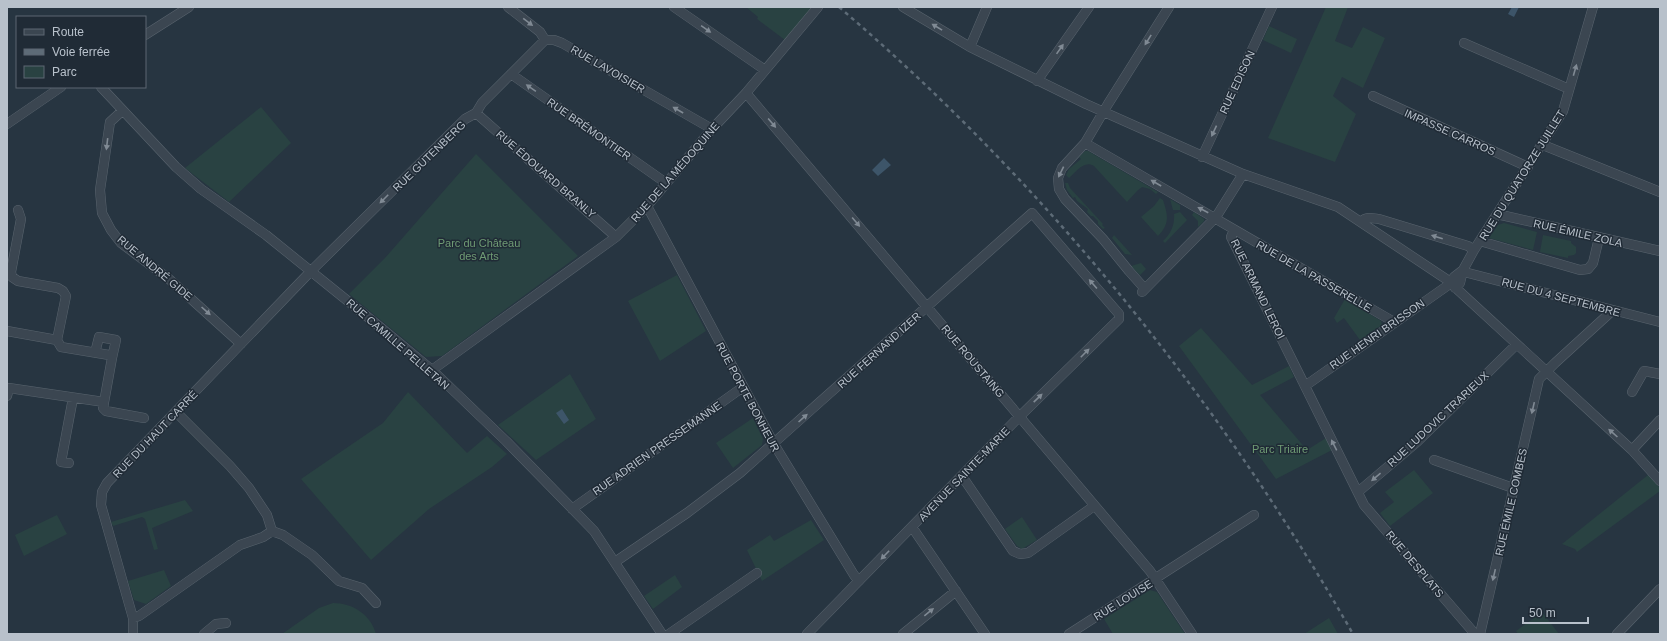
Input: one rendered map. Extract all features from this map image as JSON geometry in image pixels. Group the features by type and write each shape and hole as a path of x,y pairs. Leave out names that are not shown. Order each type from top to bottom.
{"street":[{"path":"146,34 189,7"},
{"path":"508,7 540,32 545,40"},
{"path":"674,7 765,70"},
{"name":"RUE DE LA MÉDOQUINE","path":"432,370 616,237 647,206 712,129 746,93 818,7"},
{"path":"903,7 970,47 1037,81 1104,112 1243,174 1338,207 1452,285 1545,372 1632,450 1660,481"},
{"path":"970,47 987,7"},
{"path":"1037,81 1089,7"},
{"path":"1169,7 1085,143 1062,168 1058,178 1059,189 1065,199 1103,239 1143,291 1216,217 1243,174"},
{"name":"RUE EDISON","path":"1202,157 1272,7"},
{"name":"RUE DU QUATORZE JUILLET","path":"1452,285 1460,282 1463,270 1474,250 1564,111 1592,7"},
{"name":"RUE GUTENBERG","path":"311,271 465,119 476,113 482,103 545,40"},
{"name":"RUE LAVOISIER","path":"545,40 554,40 562,43 712,129"},
{"path":"1464,43 1569,89"},
{"name":"RUE BRÉMONTIER","path":"511,74 666,183"},
{"path":"7,124 60,88"},
{"name":"RUE CAMILLE PELLETAN","path":"102,88 176,167 201,189 266,234 432,370 506,442 594,531 662,634"},
{"name":"RUE ROUSTAING","path":"746,93 928,306 1156,579 1192,634"},
{"name":"IMPASSE CARROS","path":"1372,96 1528,167"},
{"name":"RUE ANDRÉ GIDE","path":"122,111 110,122 100,190 102,212 111,230 121,243 169,279 241,344"},
{"name":"RUE ÉDOUARD BRANLY","path":"476,113 616,237"},
{"name":"RUE ARMAND LEROI","path":"1085,143 1216,217 1234,230 1231,237 1358,492"},
{"path":"1543,145 1660,192"},
{"name":"RUE PORTE BONHEUR","path":"647,206 774,444 859,581"},
{"path":"18,210 21,219 11,272 12,278 18,281 58,288 63,291 66,296 57,340 61,348 109,355 112,358"},
{"name":"RUE ÉMILE ZOLA","path":"1498,213 1501,215 1660,252"},
{"name":"RUE FERNAND IZER","path":"615,562 719,489 774,444 1032,214 1119,314"},
{"path":"1361,222 1368,218 1379,219 1468,246 1474,250"},
{"name":"RUE DE LA PASSERELLE","path":"1234,230 1394,322"},
{"path":"1480,242 1580,270 1588,269 1593,263 1599,238"},
{"name":"RUE DU 4 SEPTEMBRE","path":"1463,270 1468,273 1612,311 1660,322"},
{"name":"RUE DU HAUT CARRÉ","path":"133,634 132,618 100,506 101,498 107,483 311,271"},
{"name":"RUE HENRI BRISSON","path":"1305,386 1394,322 1452,285"},
{"path":"1545,372 1612,311"},
{"name":"AVENUE SAINTE-MARIE","path":"807,634 1020,416 1114,325 1119,319 1119,314"},
{"path":"7,331 57,340"},
{"path":"95,353 99,337 116,340 103,408 106,411 144,418"},
{"name":"RUE LUDOVIC TRARIEUX","path":"1358,492 1417,442 1516,344"},
{"path":"1632,392 1644,371 1660,374"},
{"name":"RUE ÉMILE COMBES","path":"1480,634 1539,379 1545,372"},
{"name":"RUE ADRIEN PRESSEMANNE","path":"572,509 743,387"},
{"path":"7,396 9,388 104,402"},
{"path":"69,463 61,462 72,398"},
{"path":"176,412 230,466 249,488 267,515 272,531"},
{"path":"1632,450 1660,420"},
{"path":"1434,460 1513,488"},
{"path":"961,477 1013,551 1020,554 1028,553 1094,506"},
{"name":"RUE DESPLATS","path":"1358,492 1364,504 1475,634"},
{"name":"RUE LOUISE","path":"1069,634 1254,515"},
{"path":"912,527 985,634"},
{"path":"272,531 283,535 312,555 339,582 362,588 376,603"},
{"path":"132,618 139,616 240,545 263,537 272,531"},
{"path":"669,634 757,573"},
{"path":"1617,634 1660,589"},
{"path":"903,634 956,591"},
{"path":"204,634 216,624 226,623"}],"green space":[{"path":"746,7 813,7 785,40 757,19 758,17"},
{"path":"1326,7 1348,7 1335,41 1352,48 1363,27 1385,38 1363,88 1342,77 1333,96 1356,114 1335,162 1268,138"},
{"path":"1269,26 1297,39 1291,53 1263,40"},
{"path":"261,107 291,143 229,202 185,168"},
{"path":"1085,151 1088,151 1158,192 1156,194 1150,189 1142,187 1127,202 1094,166 1087,164 1069,178 1066,175 1069,169 1081,159 1079,157"},
{"name":"Parc du Château des Arts","path":"476,154 578,256 442,356 426,357 349,294 385,258"},
{"path":"1065,183 1068,183 1070,188 1105,228 1103,229 1098,224 1098,221 1087,212 1088,209 1077,201 1075,197 1073,198 1067,190"},
{"path":"1160,198 1163,200 1167,219 1165,227 1158,236 1141,217 1154,206"},
{"path":"1170,199 1180,205 1180,210 1173,210"},
{"path":"1180,212 1187,220 1165,243 1163,241 1172,229 1174,214"},
{"path":"1194,212 1204,219 1198,227 1198,221 1192,215"},
{"path":"1504,223 1537,232 1533,250 1489,238 1498,225"},
{"path":"1114,235 1132,255 1125,254 1112,238"},
{"path":"1543,235 1571,241 1571,243 1576,247 1576,253 1568,256 1568,258 1540,252"},
{"path":"1141,263 1146,269 1140,275 1131,266"},
{"path":"677,275 706,331 660,361 628,301"},
{"path":"1345,299 1381,321 1382,325 1360,340 1344,318 1337,323 1334,318"},
{"name":"Parc Triaire","path":"1201,328 1252,385 1289,366 1294,377 1260,395 1307,450 1326,438 1332,450 1276,479 1179,346"},
{"path":"570,374 596,419 536,460 498,425"},
{"path":"408,392 467,453 487,436 507,454 492,467 429,509 371,560 301,479 383,423"},
{"path":"753,418 763,439 762,445 733,468 716,443"},
{"path":"1414,470 1433,493 1390,526 1380,513 1394,502 1385,492"},
{"path":"1648,475 1660,488 1660,491 1577,552 1575,549 1562,544"},
{"path":"185,500 193,511 152,528 158,549 154,550 145,519 142,517 113,526 111,522"},
{"path":"57,515 67,534 24,556 15,535"},
{"path":"1022,517 1037,540 1022,549 1017,546 1005,529"},
{"path":"811,520 824,540 762,581 747,550 770,535 774,541"},
{"path":"164,570 171,586 146,604 134,600 128,581"},
{"path":"675,575 682,587 653,609 644,596"},
{"path":"1150,590 1157,592 1185,634 1113,634 1104,619"},
{"path":"333,603 347,605 360,611 370,621 376,634 282,634 319,608"},
{"path":"1542,612 1559,634 1518,634 1516,631"},
{"path":"1329,618 1338,634 1304,634"}],"water":[{"path":"1512,7 1519,7 1514,17 1508,14"},
{"path":"884,158 891,165 878,176 872,170"},
{"path":"562,409 569,420 564,424 556,413"}],"railway":[{"path":"839,7 915,75 988,146 1057,221 1123,298 1186,379 1245,461 1301,547 1353,634"}]}
